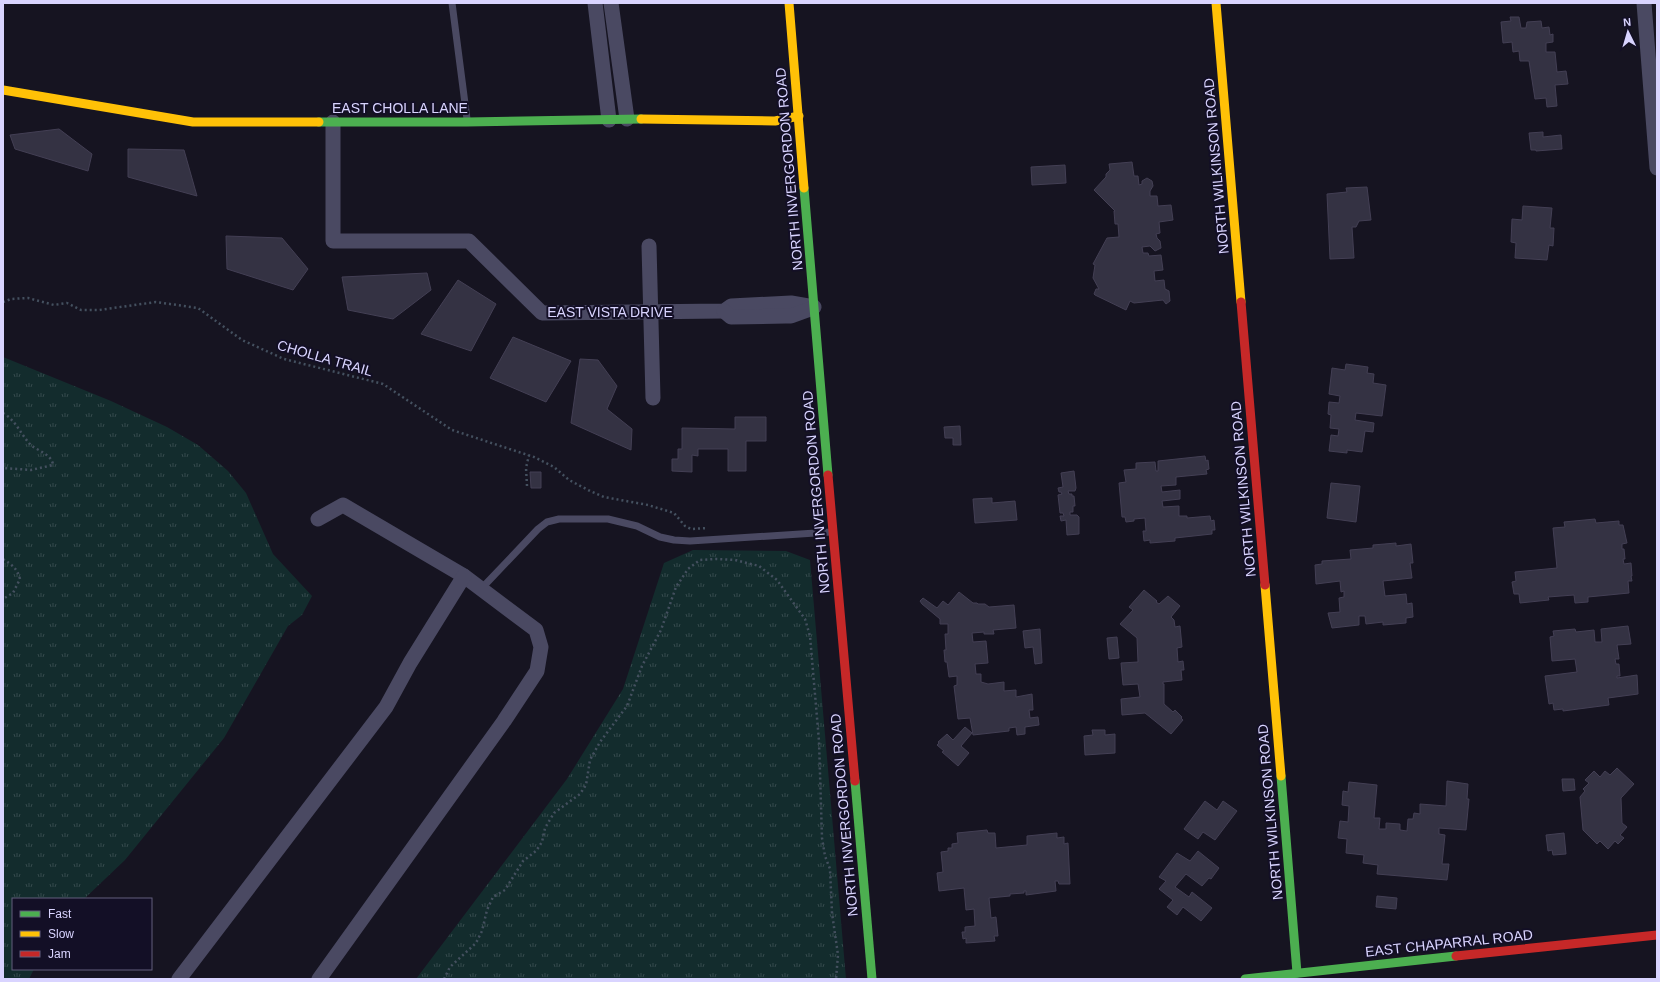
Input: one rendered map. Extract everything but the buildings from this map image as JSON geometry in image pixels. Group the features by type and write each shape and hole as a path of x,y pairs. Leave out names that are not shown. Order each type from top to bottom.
{"street":[{"path":"595,3 610,120"},
{"path":"611,3 626,119"},
{"name":"NORTH INVERGORDON ROAD","path":"789,3 872,979"},
{"name":"NORTH WILKINSON ROAD","path":"1216,3 1297,973"},
{"path":"1644,3 1657,168"},
{"name":"EAST CHOLLA LANE","path":"3,90 193,122 467,122 626,119 775,121 799,116"},
{"name":"EAST VISTA DRIVE","path":"333,122 333,241 469,241 542,313 724,311 730,317 791,316 814,307"},
{"path":"649,246 653,398"},
{"path":"318,519 343,505 464,576 481,588 536,630 541,647 536,670 504,721 318,979"},
{"path":"179,979 386,707 410,662 464,576"},
{"name":"EAST CHAPARRAL ROAD","path":"1244,979 1657,935"}],"lane":[{"path":"452,3 467,122"},
{"path":"481,588 538,529 547,522 559,519 608,519 637,526 660,537 690,541 834,532"}],"path":[{"name":"CHOLLA TRAIL","path":"3,302 28,298 54,305 67,304 81,310 99,310 156,302 198,308 242,340 284,359 383,384 452,430 529,456 554,467 569,480 590,492 604,497 648,505 674,513 685,526 691,529 712,528"},
{"path":"3,413 16,424 21,434 31,445 52,461 53,465 31,470 3,468"},
{"path":"528,486 526,468 529,456"},
{"path":"3,559 13,565 18,571 20,579 13,593 3,599"},
{"path":"444,979 450,967 476,943 482,931 487,910 494,898 505,890 523,861 536,851 542,842 545,828 554,813 580,794 586,785 590,760 600,742 627,706 642,666 661,630 676,586 688,569 700,560 716,559 735,560 759,566 777,580 805,619 810,636 819,741 822,838 825,856 830,868 832,913 838,955 836,979"}],"green space":[{"path":"3,357 111,401 167,427 198,445 228,471 246,493 273,554 312,596 302,615 288,626 224,738 125,860 85,898 12,898 12,970 34,970 29,979 3,979"},
{"path":"693,550 786,551 810,560 846,979 416,979 567,779 623,689 664,563"}],"traffic: fast":[{"path":"319,122 467,122 641,119"},
{"path":"804,188 828,475"},
{"path":"1281,776 1297,973"},
{"path":"855,781 872,979"},
{"path":"1245,979 1456,956"}],"traffic: slow":[{"path":"789,3 804,188"},
{"path":"1216,3 1241,302"},
{"path":"3,90 193,122 319,122"},
{"path":"641,119 775,121 799,116"},
{"path":"1265,585 1281,776"}],"traffic: jam":[{"path":"1241,302 1265,585"},
{"path":"828,475 855,781"},
{"path":"1456,956 1657,935"}]}
